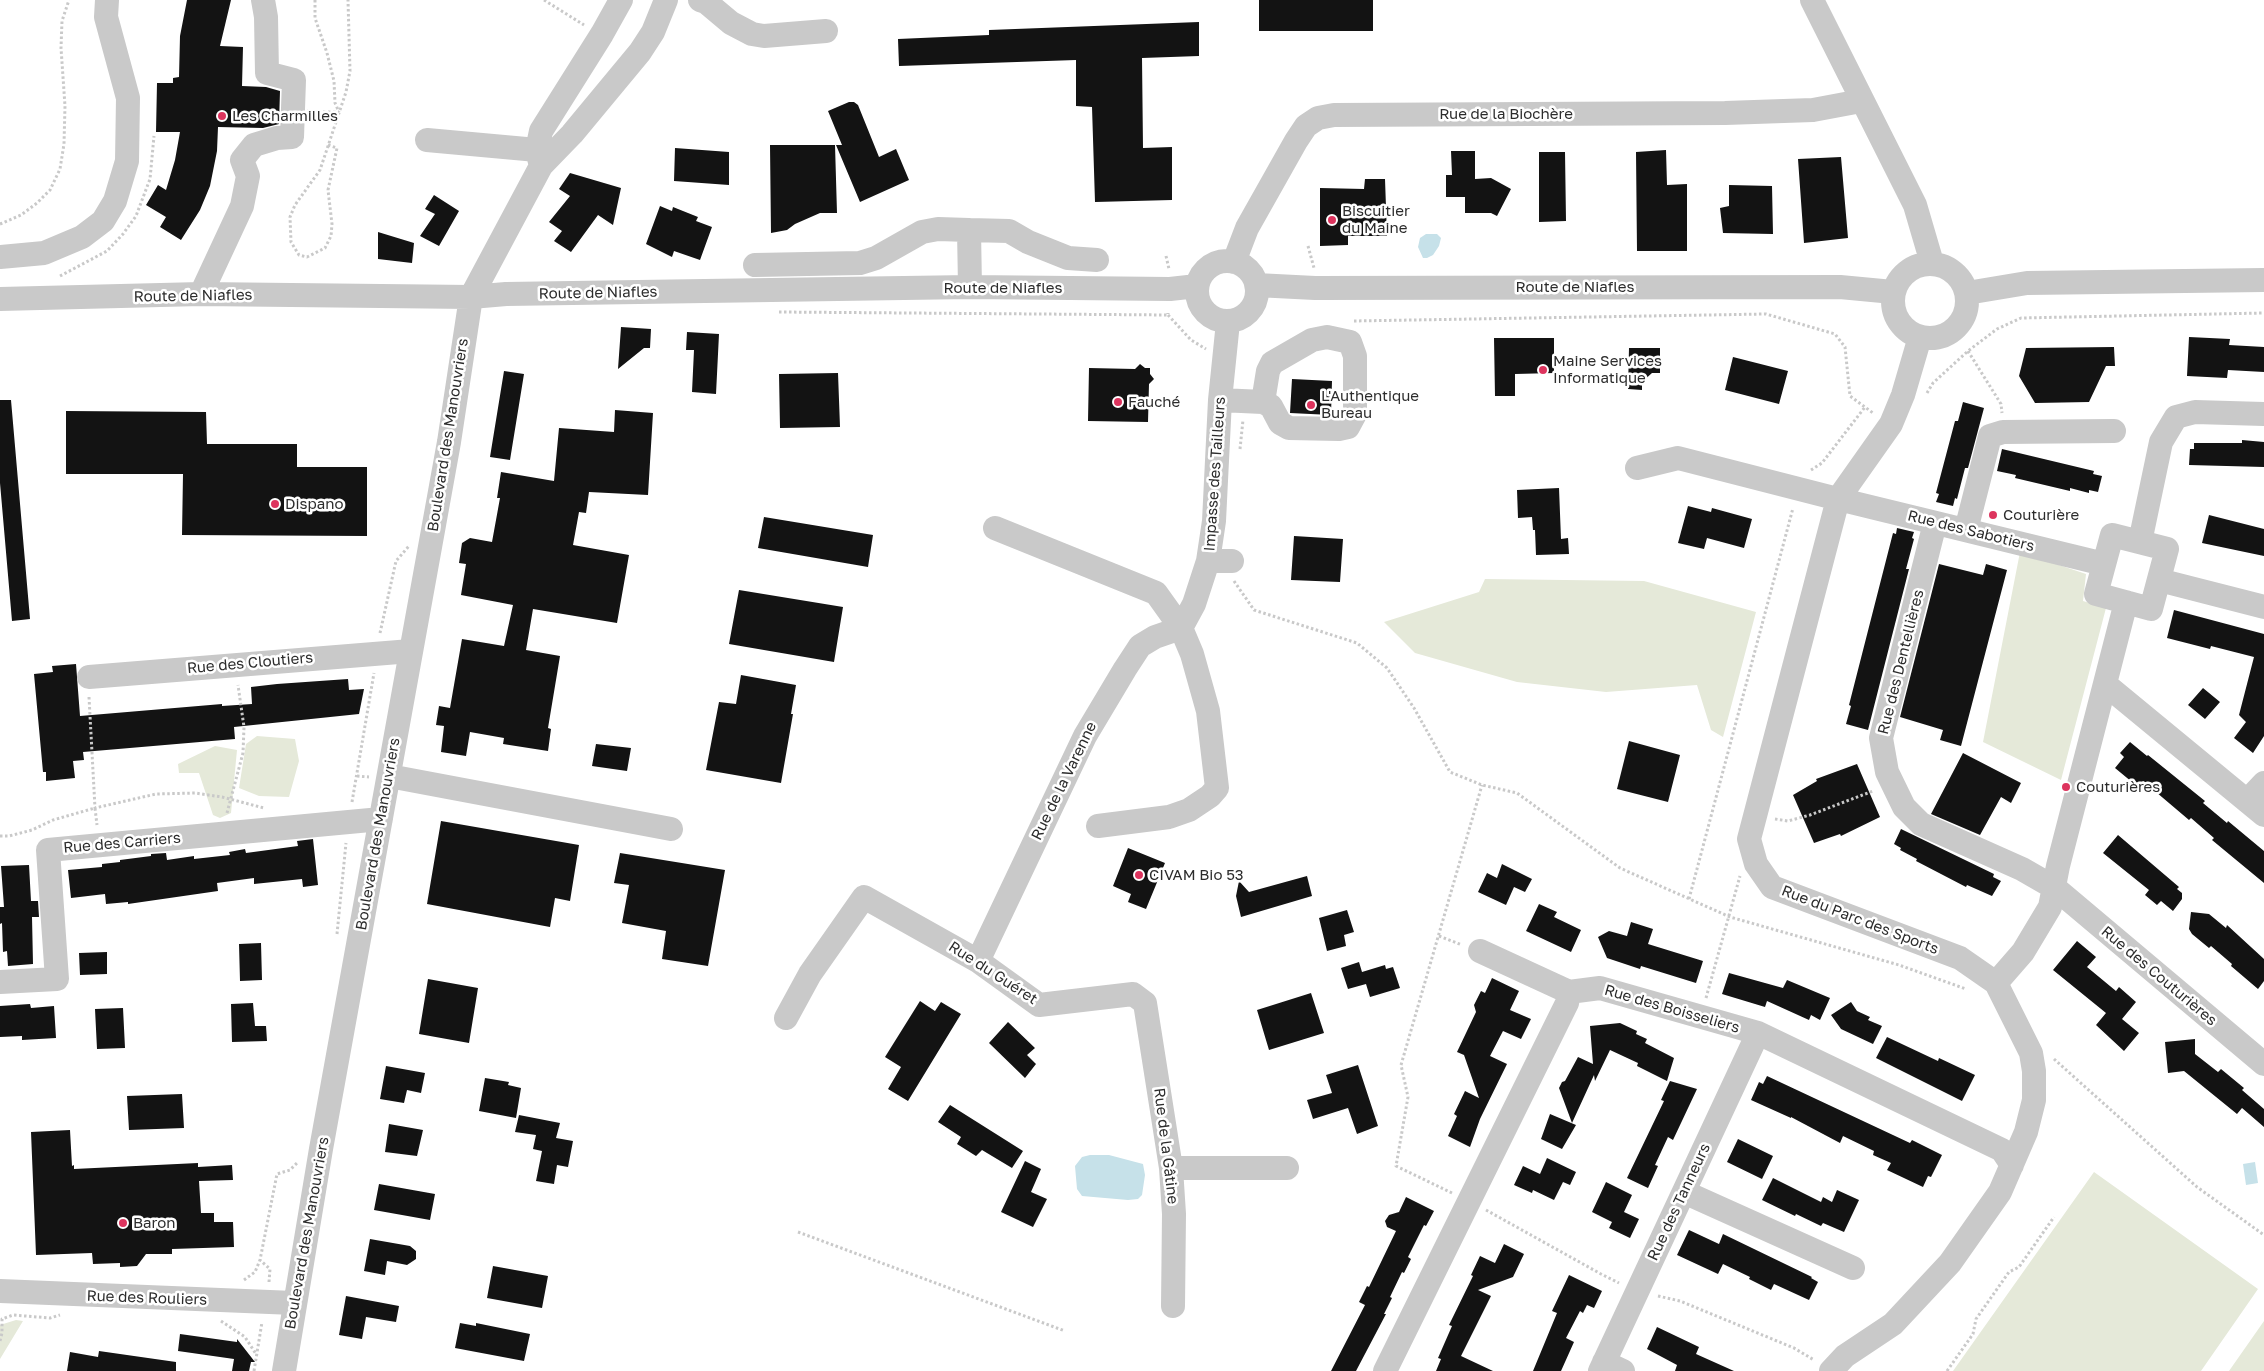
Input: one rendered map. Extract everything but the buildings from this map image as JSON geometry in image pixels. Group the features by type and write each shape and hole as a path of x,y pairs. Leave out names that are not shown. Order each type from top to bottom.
{"street":[{"path":"0,257 44,253 82,236 103,221 115,201 127,161 128,98 106,17 107,0"},
{"path":"201,294 242,206 248,176 242,160 254,145 277,138 292,137 294,80 267,73 266,17 263,0"},
{"path":"539,158 542,131 621,0"},
{"path":"427,140 539,158 572,134 640,52 653,32 666,0"},
{"path":"700,0 706,2 732,23 752,34 764,36 826,31"},
{"path":"1812,0 1861,101 1915,205 1932,263"},
{"name":"Rue de la Biochère","path":"1234,262 1246,228 1296,141 1306,126 1318,118 1334,115 1726,113 1813,110 1861,101"},
{"name":"Boulevard des Manouvriers","path":"284,1371 294,1304 449,442 471,297 539,158"},
{"path":"755,265 860,263 876,258 922,232 938,229 1010,231 1028,242 1068,258 1096,260"},
{"path":"969,230 970,287"},
{"path":"1234,262 1248,270 1256,285 1255,302 1251,310 1244,316 1228,322 1219,321 1204,312 1196,296 1196,286 1206,269 1214,263 1234,262"},
{"path":"1932,263 1944,266 1954,272 1962,281 1967,293 1967,306 1963,318 1956,328 1945,335 1932,338 1920,337 1909,332 1898,320 1892,304 1893,292 1903,274 1912,268 1932,263"},
{"path":"1967,293 2027,283 2264,280"},
{"name":"Route de Niafles","path":"1256,285 1315,288 1840,287 1893,292"},
{"name":"Route de Niafles","path":"0,299 201,294 471,297 506,294 970,287 1170,289 1196,286"},
{"name":"Impasse des Tailleurs","path":"1181,628 1194,604 1208,561 1214,522 1220,400 1228,322"},
{"path":"1220,400 1263,402 1271,406 1284,427 1339,429 1348,427 1352,422 1354,414 1355,356 1350,342 1327,337 1312,340 1272,363 1268,371 1263,402"},
{"name":"Rue du Parc des Sports","path":"1824,1366 1845,1356 1892,1324 1950,1263 2000,1192 2026,1132 2034,1100 2034,1071 2031,1053 1996,983 1960,958 1772,887 1756,864 1749,839 1838,499 1891,424 1903,395 1920,337"},
{"path":"2140,542 2161,442 2176,417 2195,412 2264,414"},
{"path":"1966,530 1990,436 2003,432 2114,432"},
{"name":"Rue des Sabotiers","path":"1637,468 1678,458 2104,564"},
{"name":"Rue des Dentellières","path":"1935,523 1881,738 1887,772 1904,807 1921,824 2022,869 2055,888"},
{"path":"995,528 1156,593 1181,628 1192,654 1208,712 1217,788 1210,796 1189,810 1169,817 1098,826"},
{"path":"2112,535 2140,542 2167,549 2151,609 2096,594 2112,535"},
{"path":"1208,561 1232,569"},
{"path":"2159,580 2264,607"},
{"path":"1996,983 2027,944 2050,907 2058,866 2126,602"},
{"name":"Rue de la Varenne","path":"978,961 1085,736 1125,669 1140,646 1155,637 1181,628"},
{"name":"Rue des Cloutiers","path":"89,676 411,651"},
{"path":"2105,684 2255,808 2264,783"},
{"path":"389,776 671,829"},
{"name":"Rue des Carriers","path":"0,982 57,979 48,850 223,834 348,808 381,819"},
{"name":"Rue des Couturières","path":"2055,888 2264,1064"},
{"name":"Rue du Guéret","path":"786,1018 810,974 864,897 978,961 1039,1005 1133,994"},
{"path":"1385,1371 1567,1003 1569,992 1480,951"},
{"name":"Rue des Boisseliers","path":"1569,992 1600,988 1758,1033 2002,1150 2012,1165"},
{"name":"Rue de la Gâtine","path":"1133,994 1145,1003 1171,1168 1174,1214 1173,1306"},
{"name":"Rue des Tanneurs","path":"1609,1368 1636,1290 1758,1033"},
{"path":"1171,1168 1287,1168"},
{"path":"1684,1192 1853,1268"},
{"name":"Rue des Rouliers","path":"0,1291 294,1304"}],"path":[{"path":"0,224 21,215 37,203 50,190 60,169 64,144 65,106 61,48 62,21 68,0"},
{"path":"315,0 314,18 327,53 334,81 335,103 339,112"},
{"path":"328,145 337,148 328,190 332,224 331,236 324,248 307,257 299,255 291,242 290,217 295,205 320,170 350,71 348,0"},
{"path":"544,0 602,34"},
{"path":"288,111 339,112"},
{"path":"1166,256 1169,272"},
{"path":"1168,309 1168,315 1190,340 1208,351"},
{"path":"774,311 783,313 1168,315"},
{"path":"1923,398 1933,383 1968,351 1996,329 2021,318 2264,313"},
{"path":"1345,321 1766,314 1835,334 1845,347 1850,396 1880,417"},
{"path":"1968,351 2001,404 2003,432"},
{"path":"1690,898 1802,475 1822,463 1865,407"},
{"path":"1232,569 1254,610 1357,643 1387,668 1414,708 1450,772 1482,784 1517,793 1620,868 1730,917 1899,965 1970,990"},
{"path":"337,938 348,808 375,663"},
{"path":"223,834 230,798 236,784 243,744 244,727 235,664"},
{"path":"89,676 88,705 95,808 100,845"},
{"path":"1755,813 1788,821 1810,815 1893,783"},
{"path":"1482,784 1401,1065 1408,1097 1396,1166 1468,1201 1601,1274 1636,1290 1680,1301 1794,1348 1824,1366"},
{"path":"0,836 9,836 32,830 53,820 156,794 195,792 230,798 250,806 271,808"},
{"path":"1701,1017 1730,917 1749,839"},
{"path":"2031,1053 2050,1055 2197,1188 2264,1235"},
{"path":"254,1371 270,1269 260,1260 276,1174 290,1170 302,1158"},
{"path":"1947,1371 1973,1334 1976,1320 2009,1272 2019,1267 2054,1217"},
{"path":"798,1232 1065,1331"},
{"path":"0,1342 2,1333 1,1319 13,1315 50,1318"},
{"path":"218,1319 245,1337 256,1354"}],"green space":[{"path":"2020,552 2086,574 2083,601 2106,608 2061,780 1983,742"},
{"path":"1485,579 1644,581 1756,612 1723,737 1711,730 1697,685 1606,692 1517,682 1415,653 1384,622 1479,592"},
{"path":"257,736 295,739 299,761 289,797 259,796 239,788 246,744"},
{"path":"215,746 237,750 231,813 220,818 213,815 199,773 179,773 178,764"},
{"path":"2094,1172 2258,1289 2201,1371 1953,1371"},
{"path":"16,1320 23,1321 0,1359 0,1325"},
{"path":"2264,1321 2264,1371 2229,1371"}],"water":[{"path":"1426,234 1437,234 1441,238 1439,246 1433,255 1423,258 1418,247 1420,238"},
{"path":"1109,1155 1143,1164 1145,1175 1142,1195 1138,1199 1128,1200 1082,1196 1077,1189 1075,1166 1082,1157"},
{"path":"2255,1162 2258,1183 2246,1185 2243,1164"}],"place":[{"name":"Les Charmilles","path":"222,116"},
{"name":"Biscuitier du Maine","path":"1332,220"},
{"name":"Maine Services Informatique","path":"1543,370"},
{"name":"Fauché","path":"1118,402"},
{"name":"L'Authentique Bureau","path":"1311,405"},
{"name":"Dispano","path":"275,504"},
{"name":"Couturière","path":"1993,515"},
{"name":"Couturières","path":"2066,787"},
{"name":"CIVAM Bio 53","path":"1139,875"},
{"name":"Baron","path":"123,1223"}]}
